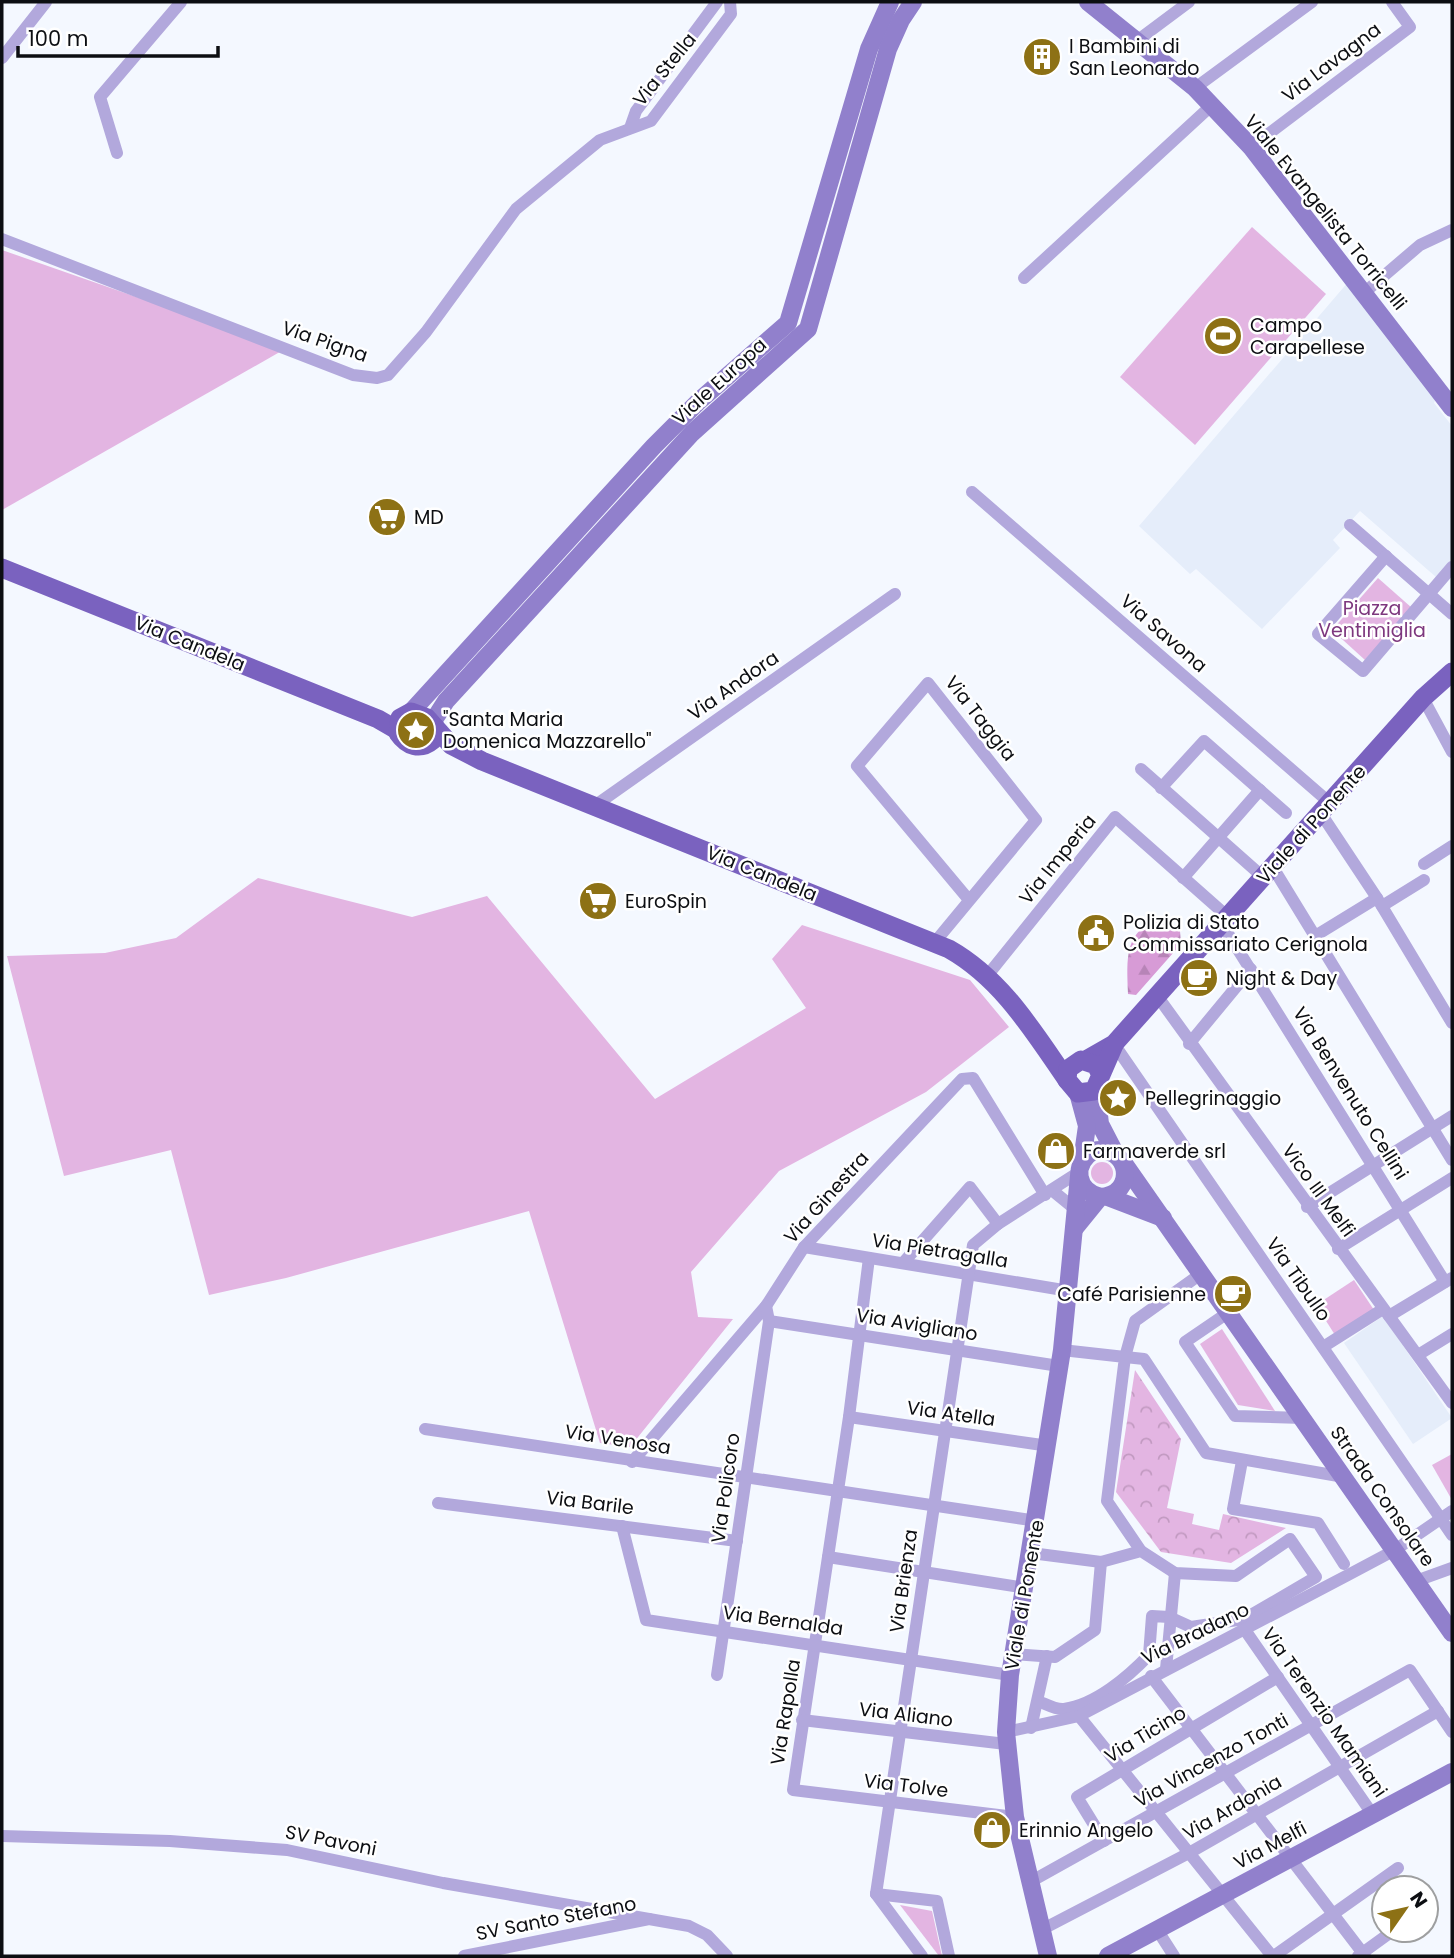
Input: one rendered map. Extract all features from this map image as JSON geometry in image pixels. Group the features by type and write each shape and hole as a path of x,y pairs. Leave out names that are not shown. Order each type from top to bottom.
{"main road":[{"name":"Via Candela","path":"2,568 378,719 403,720 432,731 451,745 482,761 935,942 987,976 1042,1044 1085,1084"},
{"name":"Viale di Ponente","path":"1423,698 1429,685 1452,659"},
{"name":"Viale di Ponente","path":"1085,1084 1114,1044 1325,807 1423,698 1452,672"},
{"name":"Via Candela","path":"403,720 411,745 421,747 432,731"},
{"name":"Via Candela","path":"1042,1044 1060,1058 1081,1060"},
{"name":"Viale di Ponente","path":"1081,1060 1114,1044"},
{"name":"Viale di Ponente","path":"1081,1060 1096,1065 1085,1084"},
{"path":"1081,1060 1068,1069 1085,1084"}],"street":[{"path":"2,58 46,2"},
{"path":"117,153 100,97 181,2"},
{"name":"Via Stella","path":"630,128 636,110 717,2"},
{"name":"Via Stella","path":"630,128 651,121 731,14 730,2"},
{"name":"Viale Europa","path":"403,720 654,446 699,401 788,323 869,49 890,2"},
{"name":"Viale Europa","path":"432,731 446,701 692,433 808,329 888,49 913,2"},
{"name":"Viale Evangelista Torricelli","path":"1088,2 1195,88 1251,147 1452,408"},
{"path":"1138,40 1189,2"},
{"path":"1195,88 1312,2"},
{"name":"Via Lavagna","path":"1251,147 1410,27 1392,2"},
{"path":"1024,278 1211,106"},
{"name":"Via Pigna","path":"2,239 353,375 377,377 388,375 426,332 516,209 600,140 630,128"},
{"path":"1365,292 1420,245 1452,230"},
{"name":"Via Savona","path":"972,492 1325,807 1452,1023"},
{"path":"1350,525 1452,614"},
{"path":"1386,556 1318,634 1363,671 1452,567"},
{"name":"Via Andora","path":"593,807 895,594"},
{"name":"Via Taggia","path":"935,942 1036,820 928,683 857,766 969,900"},
{"path":"1423,698 1452,752"},
{"path":"1161,788 1204,741 1286,813"},
{"path":"1141,769 1217,839 1268,872 1315,936 1452,1160"},
{"path":"1183,878 1260,790"},
{"name":"Via Imperia","path":"987,976 1115,817 1183,878 1225,921"},
{"path":"1424,864 1452,846"},
{"path":"1315,936 1424,880"},
{"name":"Via Benvenuto Cellini","path":"1225,921 1251,969 1372,1165 1449,1280"},
{"path":"1189,1044 1251,969"},
{"name":"Vico III Melfi","path":"1157,997 1307,1207 1450,1396"},
{"name":"Via Tibullo","path":"1114,1044 1323,1347 1447,1515 1452,1535"},
{"name":"Via Ginestra","path":"632,1462 766,1306 804,1247 962,1079 973,1078 1049,1193"},
{"name":"Viale di Ponente","path":"1085,1084 1100,1124 1120,1159"},
{"name":"Viale di Ponente","path":"1048,1956 1015,1817 1006,1738 1010,1675 1049,1447 1061,1358 1069,1291 1072,1232 1087,1126 1085,1084"},
{"path":"1307,1207 1452,1116"},
{"path":"1072,1232 1104,1197 1121,1188 1126,1173 1120,1159 1093,1152 1080,1170 1085,1190 1104,1197 1163,1218"},
{"name":"Strada Consolare","path":"1120,1159 1452,1633"},
{"name":"Via Brienza","path":"876,1894 973,1245 998,1224 1049,1193 1080,1170"},
{"path":"1338,1249 1452,1178"},
{"path":"903,1263 970,1187 998,1224"},
{"path":"1049,1193 1075,1209"},
{"name":"Via Pietragalla","path":"804,1247 1069,1291"},
{"path":"849,1417 869,1258"},
{"path":"1038,1701 1061,1709 1082,1704 1131,1674 1149,1656 1152,1616 1169,1617 1191,1628 1244,1619 1305,1591 1316,1577 1290,1539 1236,1576 1175,1573 1141,1551 1107,1501 1125,1357 1135,1321 1202,1273"},
{"path":"1323,1347 1449,1280"},
{"name":"Via Policoro","path":"717,1675 769,1321 766,1306"},
{"name":"Strada Consolare","path":"1229,1312 1185,1342 1235,1416 1303,1418"},
{"name":"Via Avigliano","path":"769,1321 956,1350 1061,1358 1125,1357"},
{"path":"1418,1355 1452,1334"},
{"path":"1125,1357 1144,1359 1206,1453 1344,1477"},
{"name":"Via Atella","path":"849,1417 1049,1447"},
{"name":"Via Rapolla","path":"793,1790 849,1417"},
{"name":"Via Venosa","path":"425,1429 933,1505"},
{"path":"1242,1461 1233,1509 1318,1523 1344,1564"},
{"name":"Via Barile","path":"438,1503 737,1541"},
{"path":"933,1505 1037,1521"},
{"name":"Via Bradano","path":"1006,1738 1031,1728 1079,1716 1151,1676 1245,1630 1305,1591 1395,1550 1447,1515"},
{"name":"Via Bernalda","path":"622,1526 646,1620 1010,1675"},
{"path":"1031,1553 1101,1562 1141,1551"},
{"path":"828,1557 923,1574 1026,1588"},
{"path":"1014,1654 1055,1657 1095,1630 1101,1562"},
{"path":"1416,1581 1452,1569"},
{"path":"1166,1669 1175,1573"},
{"name":"Via Terenzio Mamiani","path":"1245,1630 1373,1815"},
{"path":"1031,1728 1047,1656"},
{"name":"Via Vincenzo Tonti","path":"1030,1882 1410,1670 1438,1712"},
{"path":"1151,1676 1362,1955 1376,1944"},
{"name":"Via Ticino","path":"1104,1841 1077,1797 1278,1677"},
{"path":"1438,1712 1452,1732"},
{"name":"Via Ardonia","path":"1041,1930 1189,1853 1438,1712"},
{"path":"1079,1716 1273,1956 1398,1868"},
{"name":"Via Aliano","path":"802,1720 900,1733 1006,1738"},
{"name":"Via Melfi","path":"1108,1956 1452,1772"},
{"name":"Via Tolve","path":"793,1790 1015,1817"},
{"name":"SV Pavoni","path":"2,1836 170,1841 287,1850 443,1882 649,1919"},
{"path":"876,1894 922,1956"},
{"path":"876,1894 937,1901 949,1956"},
{"name":"SV Santo Stefano","path":"464,1956 649,1919 689,1926 707,1935 727,1956"},
{"path":"1158,1931 1174,1956"}],"shaded area":[{"path":"1349,281 1436,398 1434,403 1452,426 1452,559 1436,577 1360,511 1333,540 1340,548 1262,629 1196,569 1190,574 1139,526"},
{"path":"1383,1316 1452,1418 1413,1444 1344,1343"}],"green space":[{"name":"Campo Carapellese","path":"1252,227 1326,294 1195,445 1120,377"},
{"path":"2,250 285,349 2,510"},
{"name":"Piazza Ventimiglia","path":"1378,578 1412,608 1365,660 1332,630"},
{"path":"258,878 412,917 487,896 655,1099 806,1008 772,959 802,925 970,980 1009,1027 926,1092 779,1171 691,1272 698,1317 733,1319 630,1447 600,1443 529,1211 286,1278 209,1295 171,1150 64,1176 7,956 105,953 176,938"},
{"path":"1162,916 1180,931 1181,944 1136,995 1128,994 1128,958 1134,938 1149,922"},
{"path":"1098,1162 1106,1162 1113,1169 1113,1177 1106,1184 1098,1184 1091,1177 1091,1169"},
{"path":"1354,1280 1374,1310 1335,1335 1316,1305"},
{"path":"1222,1329 1275,1411 1238,1405 1200,1344"},
{"path":"1135,1370 1181,1439 1167,1508 1194,1514 1192,1524 1219,1530 1223,1514 1286,1528 1231,1563 1161,1552 1116,1492"},
{"path":"1452,1454 1452,1500 1432,1465"},
{"path":"900,1905 932,1911 942,1956 939,1956"}],"place":[{"name":"I Bambini di San Leonardo","path":"1042,57"},
{"name":"Campo Carapellese","path":"1223,336"},
{"name":"MD","path":"387,517"},
{"name":"\"Santa Maria Domenica Mazzarello\"","path":"416,730"},
{"name":"EuroSpin","path":"598,901"},
{"name":"Polizia di Stato Commissariato Cerignola","path":"1096,933"},
{"name":"Night & Day","path":"1199,978"},
{"name":"Pellegrinaggio","path":"1118,1098"},
{"name":"Farmaverde srl","path":"1056,1151"},
{"name":"Café Parisienne","path":"1233,1294"},
{"name":"Erinnio Angelo","path":"992,1830"}]}
